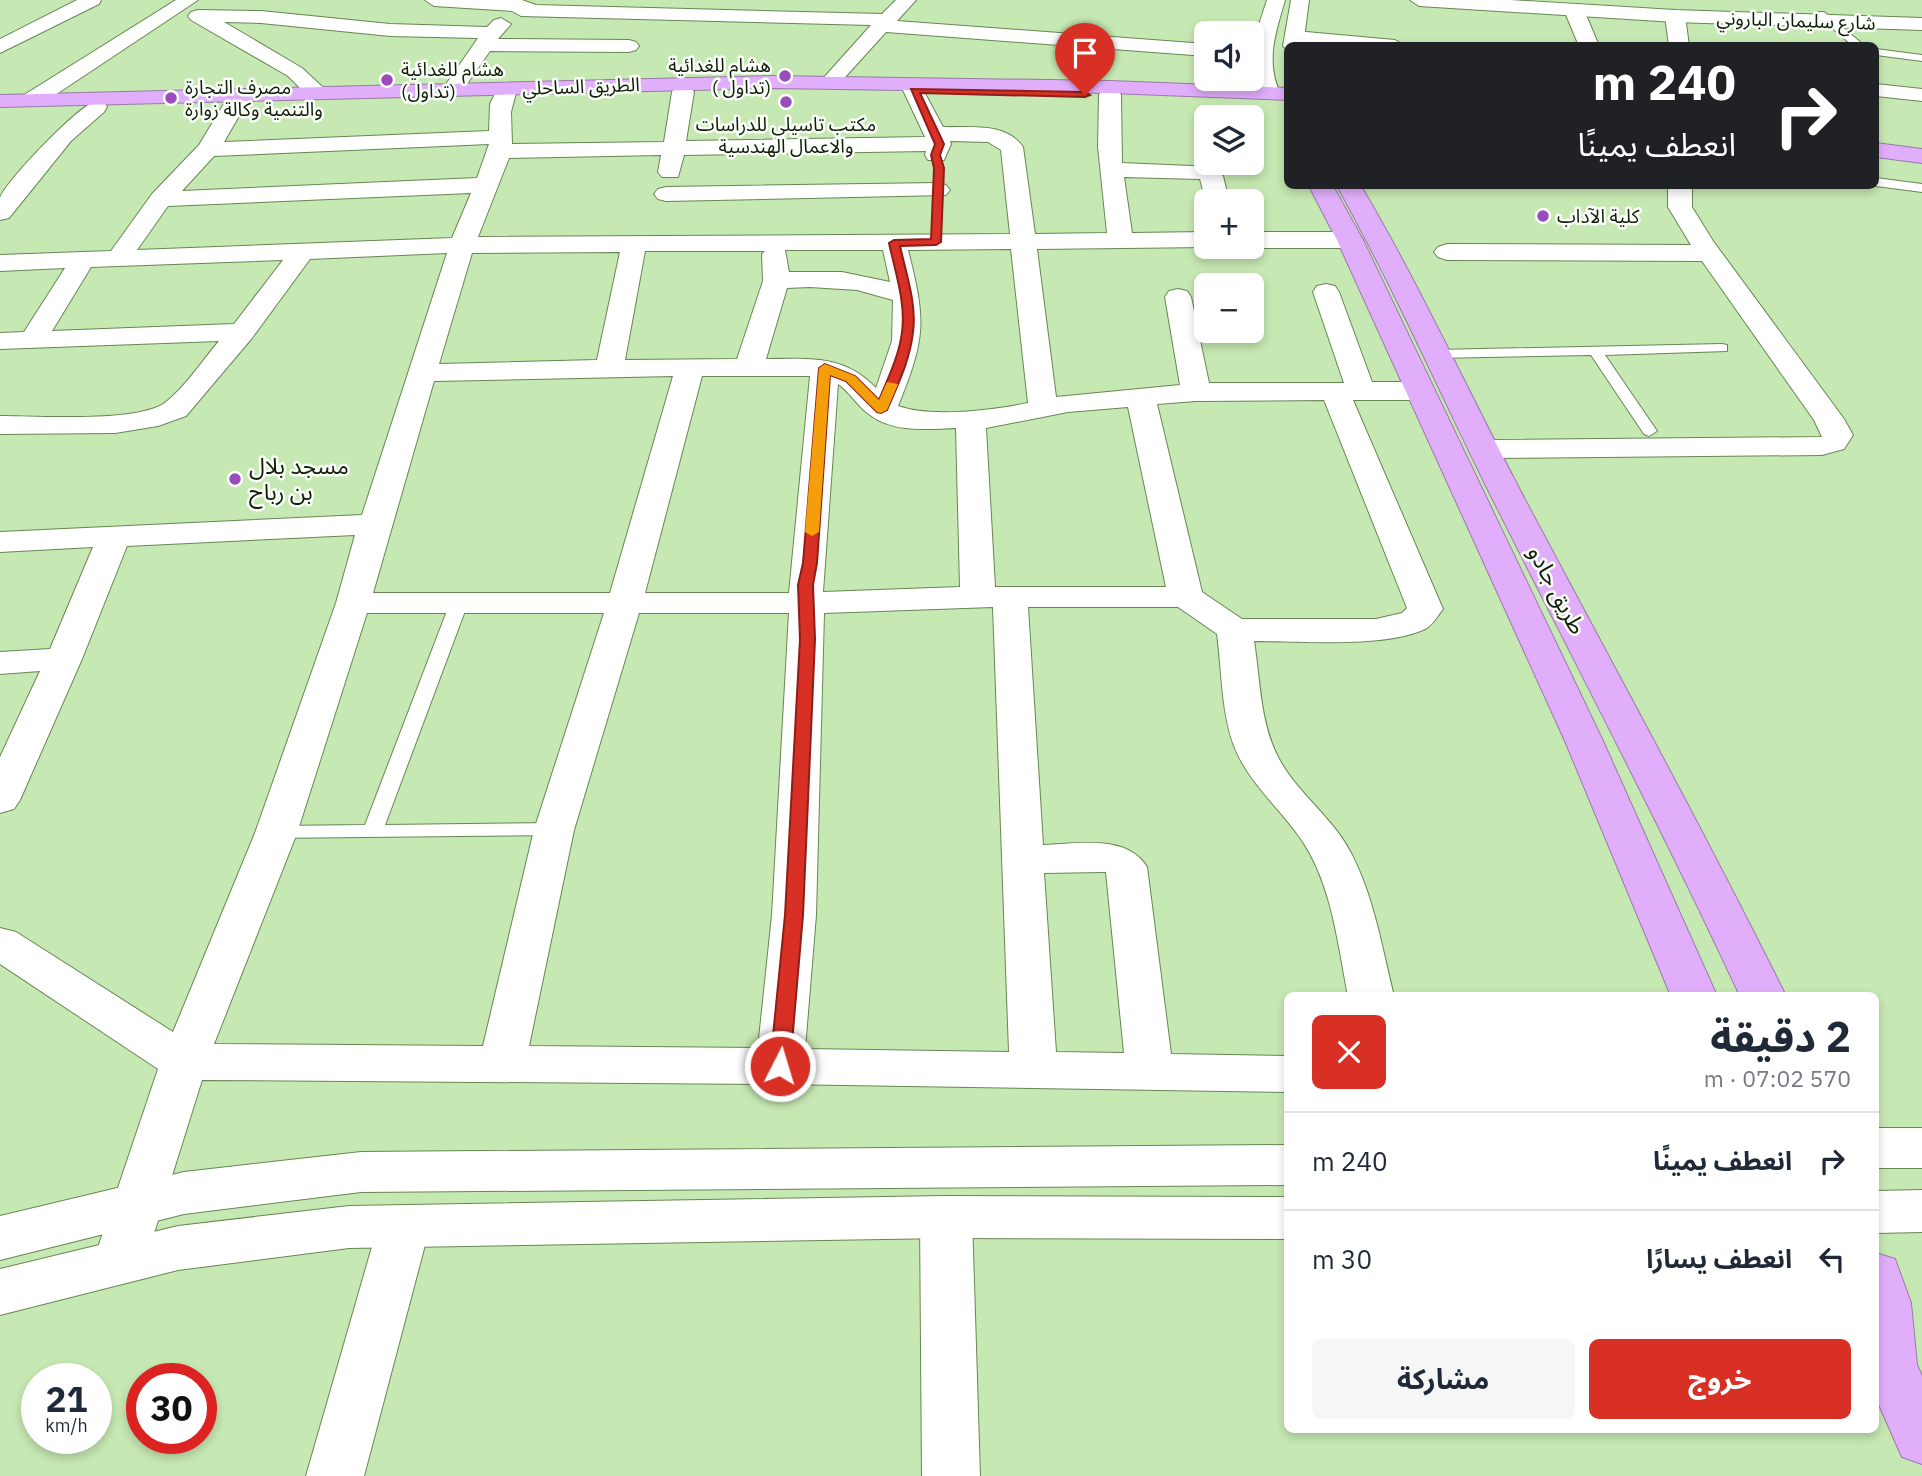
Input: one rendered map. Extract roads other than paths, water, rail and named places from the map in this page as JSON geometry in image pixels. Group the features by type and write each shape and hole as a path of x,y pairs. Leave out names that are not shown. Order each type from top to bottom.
{"highway":[{"name":"الطريق الساحلي","path":"0,110 830,82 1194,90"},
{"name":"الطريق الساحلي","path":"0,102 453,90 914,90 1281,100"},
{"name":"الطريق الساحلي","path":"1210,91 1281,100"},
{"path":"1879,141 1922,146"},
{"path":"1879,150 1922,156"},
{"name":"طريق جادو","path":"1323,189 1350,240 1584,741 1692,992"},
{"name":"طريق جادو","path":"1351,189 1382,241 1484,449 1665,794 1761,992"},
{"path":"1879,1286 1884,1303 1883,1357 1922,1438"}],"street":[{"path":"5,41 92,0"},
{"path":"434,0 884,23 1194,49"},
{"path":"830,82 907,0"},
{"path":"1264,36 1276,0"},
{"path":"1300,0 1294,41 1314,42"},
{"name":"شارع سليمان الباروني","path":"1419,0 1574,10 1673,8"},
{"name":"شارع سليمان الباروني","path":"1524,0 1922,24"},
{"path":"453,90 489,39 527,5"},
{"path":"194,8 295,72 318,93"},
{"path":"32,100 162,17 194,8 489,39 629,46"},
{"path":"1673,8 1678,42"},
{"path":"1574,10 1587,42"},
{"name":"شارع سليمان الباروني","path":"1826,17 1922,17"},
{"path":"1264,79 1281,100"},
{"path":"914,90 937,139 939,168 936,242"},
{"path":"1879,90 1922,96"},
{"path":"119,1262 184,1062 276,833 353,603 461,245 487,186 500,144 497,116 504,92"},
{"path":"609,369 645,244 666,194 683,92"},
{"path":"1110,95 1111,170 1120,240"},
{"path":"118,259 161,199 208,149 236,102"},
{"path":"0,213 62,136 96,107"},
{"path":"208,149 500,144 673,148 993,135 1012,147 1043,408"},
{"path":"1111,170 1206,172 1211,176 1214,189"},
{"path":"161,199 487,186"},
{"path":"1484,449 1822,446 1833,443 1838,435 1829,419 1709,253 1680,207 1680,189"},
{"path":"666,194 938,190"},
{"path":"0,263 461,245 1194,240"},
{"path":"1264,240 1350,240"},
{"path":"881,410 901,361 908,330 905,295 894,243"},
{"path":"749,367 776,281 774,244"},
{"path":"0,425 134,422 161,418 175,410 242,332 302,252"},
{"path":"1447,252 1709,253"},
{"path":"33,340 83,260"},
{"path":"776,281 816,277 857,281 905,295"},
{"path":"353,603 805,603 994,597 1186,597 1234,630 1376,630 1414,621 1425,609 1348,391 1326,292"},
{"path":"1178,297 1196,392"},
{"path":"0,341 242,332"},
{"path":"421,373 690,367 825,368 850,379 881,410 905,419 971,421 1014,416 1068,402 1196,392 1420,391"},
{"path":"502,1065 554,830 625,602 690,367"},
{"path":"780,1066 794,915 807,639 805,603 825,368"},
{"path":"1140,396 1186,597"},
{"path":"971,421 1023,859 1033,1072"},
{"path":"0,542 375,524"},
{"path":"0,800 64,659 114,538"},
{"path":"1234,630 1252,741 1262,763 1318,834 1334,863 1345,889 1370,992"},
{"path":"0,663 64,659"},
{"path":"1023,859 1103,858 1118,860 1126,867 1150,1073"},
{"path":"0,943 184,1062 780,1066 1284,1074"},
{"path":"1879,1148 1922,1148"},
{"path":"0,1238 184,1193 361,1172 1284,1166"},
{"path":"1879,1212 1922,1211"},
{"path":"0,1292 191,1247 349,1227 946,1216 1284,1218"},
{"path":"946,1216 951,1476"},
{"path":"335,1476 404,1226"}],"lane":[{"path":"1826,17 1855,42"},
{"path":"1879,52 1922,58"},
{"path":"1879,182 1922,188"},
{"path":"1436,354 1722,348"},
{"path":"1595,352 1649,431"},
{"path":"373,831 459,603"},
{"path":"276,833 554,830"}],"place":[{"name":"هشام للغدائية ( تداول)","path":"785,76"},
{"name":"هشام للغدائية (تداول)","path":"387,80"},
{"name":"مصرف التجارة والتنمية وكالة زوارة","path":"171,98"},
{"name":"مكتب تاسيلي للدراسات والاعمال الهندسية","path":"786,102"},
{"name":"كلية الآداب","path":"1543,216"},
{"name":"مسجد بلال بن رباح","path":"235,479"}]}
